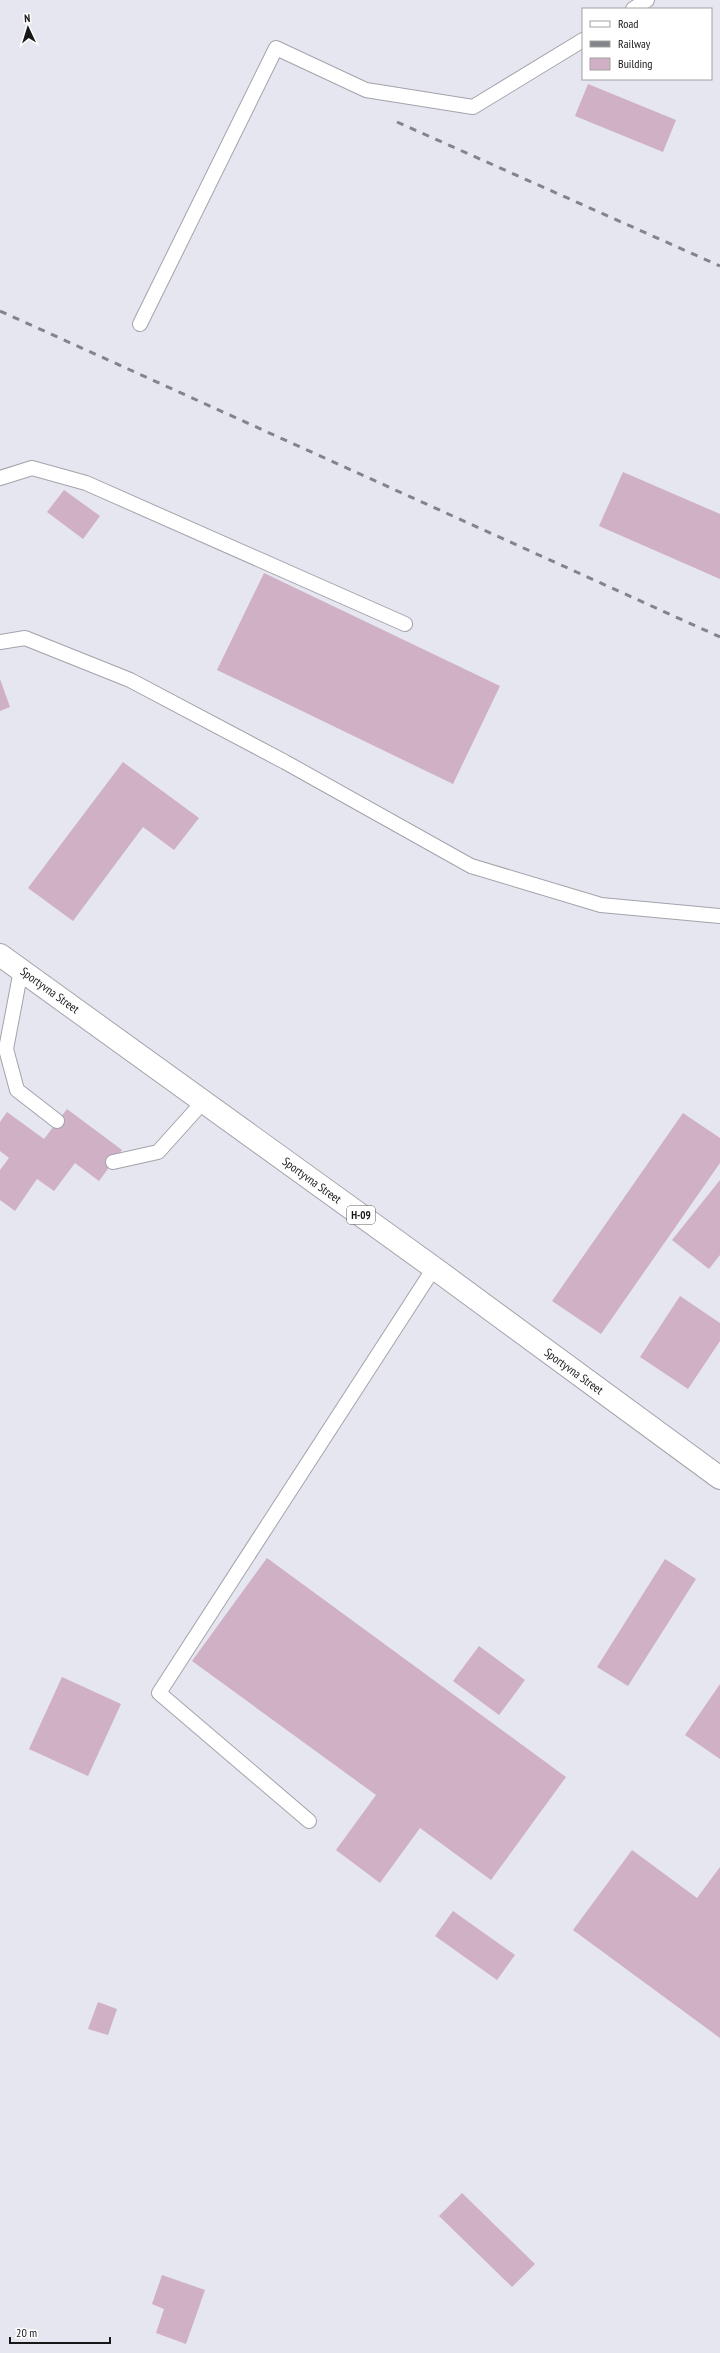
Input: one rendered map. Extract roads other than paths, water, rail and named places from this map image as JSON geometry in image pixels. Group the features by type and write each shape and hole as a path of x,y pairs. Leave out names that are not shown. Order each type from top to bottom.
{"main road":[{"name":"Sportyvna Street","path":"0,955 434,1268 720,1478"}],"lane":[{"path":"635,8 647,0"},
{"path":"140,324 276,48 366,90 472,107 582,41"},
{"path":"0,478 32,468 86,483 405,624"},
{"path":"0,642 25,638 130,680 285,762 471,866 601,905 720,916"},
{"path":"0,1062 6,1049 21,970"},
{"path":"6,1049 18,1090 57,1122"},
{"path":"113,1162 158,1152 203,1102"},
{"path":"309,1821 159,1693 434,1268"}],"railway":[{"path":"397,122 720,266"},
{"path":"0,311 720,637"}]}
